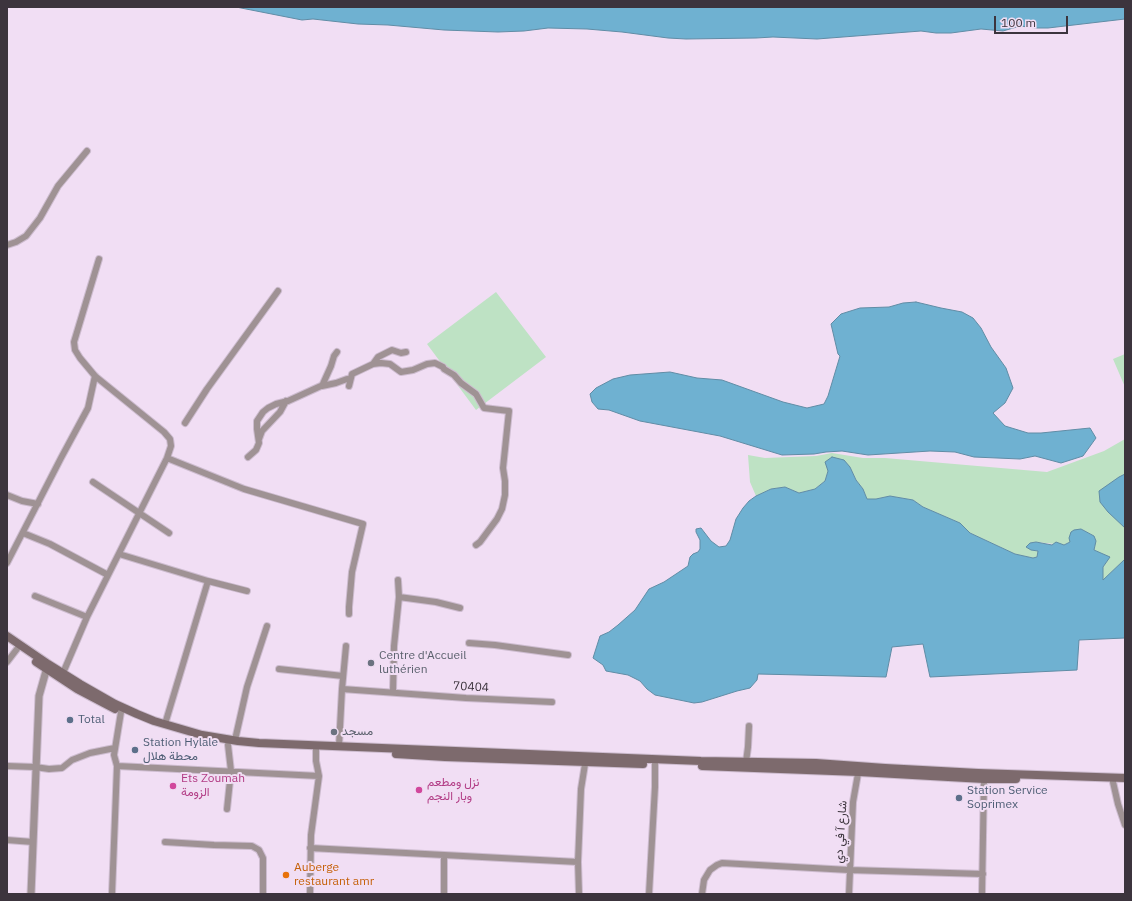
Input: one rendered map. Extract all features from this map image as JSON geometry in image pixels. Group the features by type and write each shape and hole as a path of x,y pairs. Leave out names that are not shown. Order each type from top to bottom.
{"main road":[{"path":"7,636 47,667 63,673 122,710 160,728 200,739 445,757 816,763 859,769 885,768 964,772 1113,780 1125,783"},
{"path":"7,642 103,704 202,735 232,742"},
{"path":"316,748 339,746 655,764 859,769 984,779 1113,780 1125,778"}],"street":[{"path":"7,245 26,236 40,218 58,186 87,151"},
{"path":"63,673 87,617 120,554 167,458 171,446 170,439 164,432 95,376 75,350 74,342 99,259"},
{"path":"185,423 207,389 278,291"},
{"path":"374,364 378,357 392,350 401,353 406,352"},
{"path":"323,385 322,386 337,352"},
{"path":"349,386 352,374 374,364 390,364 401,372 435,363 454,375 476,394 484,408 509,411 503,468 505,495 502,508 497,519 480,542 476,545"},
{"path":"7,563 88,408 95,376"},
{"path":"248,457 256,450 260,442 257,421 263,412 268,408 323,385 336,383 347,379"},
{"path":"259,439 262,431 280,412 286,401"},
{"path":"167,458 244,489 363,524 352,572 349,614"},
{"path":"93,482 169,533"},
{"path":"7,495 38,504"},
{"path":"23,533 50,544 108,575"},
{"path":"120,554 247,592"},
{"path":"392,692 394,646 399,597 398,580"},
{"path":"165,724 208,581"},
{"path":"35,596 87,617"},
{"path":"399,597 436,602 460,608"},
{"path":"227,809 232,742 247,688 267,626"},
{"path":"468,643 495,645 568,655"},
{"path":"339,746 346,646"},
{"path":"7,662 17,649"},
{"path":"31,894 38,696 47,667"},
{"path":"279,669 343,676"},
{"name":"70404","path":"342,689 466,698 552,702"},
{"path":"112,894 117,766 114,755 122,710"},
{"path":"746,762 749,726"},
{"path":"7,766 36,767 49,770 62,768 72,760 90,753 115,748"},
{"path":"310,894 310,848 319,776 316,761 316,748"},
{"path":"578,894 581,789 586,759"},
{"path":"649,894 656,787 655,764"},
{"path":"117,766 319,776"},
{"name":"شارع آ في دي","path":"849,894 849,870 854,802 859,769"},
{"path":"982,894 984,779"},
{"path":"1113,780 1118,804 1125,825"},
{"path":"7,840 33,842"},
{"path":"165,842 252,846 259,850 263,858 263,894"},
{"path":"310,848 578,862"},
{"path":"444,855 444,894"},
{"path":"702,894 704,880 710,870 722,863 849,870 983,874"}],"green space":[{"path":"496,292 546,357 476,410 427,344"},
{"path":"1125,354 1125,387 1113,359"},
{"path":"1125,439 1125,560 1103,581 1103,567 1109,557 1094,550 1094,536 1081,529 1070,542 1064,545 1036,542 1030,543 1026,547 1031,550 1038,551 1037,557 1033,558 1015,554 970,533 960,523 923,507 913,500 890,496 867,499 850,467 828,471 825,481 815,489 799,493 785,487 771,489 756,496 750,482 748,455 765,458 816,456 832,453 863,458 885,458 1047,472 1104,451"}],"water":[{"path":"236,7 1125,7 1125,19 1048,28 1020,26 1003,31 981,29 951,33 936,33 921,31 817,39 773,37 686,39 587,29 548,28 498,32 358,24 313,19 302,20"},
{"path":"916,302 962,312 973,318 981,328 991,347 1006,368 1013,388 1005,403 993,413 1005,426 1028,433 1090,428 1096,438 1083,456 1061,463 1035,456 1020,459 974,457 955,452 930,451 868,455 842,451 782,455 720,436 640,421 609,410 598,409 592,402 590,394 596,388 613,379 630,375 670,372 697,378 722,380 783,402 807,408 824,404 828,396 840,356 838,354 831,324 841,314 860,308 889,307 903,303"},
{"path":"832,457 844,460 850,467 867,499 890,496 913,500 923,507 960,523 970,533 1015,554 1033,558 1037,557 1038,551 1031,550 1026,547 1030,543 1036,542 1052,545 1056,542 1064,545 1070,542 1069,538 1071,532 1074,530 1081,529 1094,536 1096,541 1094,550 1110,557 1103,567 1103,580 1125,560 1125,638 1079,640 1077,670 930,677 923,644 892,647 886,677 758,674 757,680 750,688 694,703 655,695 640,681 628,675 606,671 603,665 593,658 600,636 609,632 635,610 649,589 664,582 688,566 690,557 700,549 700,540 696,529 701,528 711,541 719,547 726,546 730,540 736,519 749,501 771,489 785,487 799,493 815,489 825,481 828,471 825,462"},
{"path":"1125,474 1125,528 1100,502 1099,491"}],"place":[{"name":"Centre d'Accueil luthérien","path":"371,663"},
{"name":"Total","path":"70,720"},
{"name":"مسجد","path":"334,732"},
{"name":"Station Hylale محطة هلال","path":"135,750"},
{"name":"Ets Zoumah الزومة","path":"173,786"},
{"name":"نزل ومطعم وبار النجم","path":"419,790"},
{"name":"Station Service Soprimex","path":"959,798"},
{"name":"Auberge restaurant amr","path":"286,875"}]}
